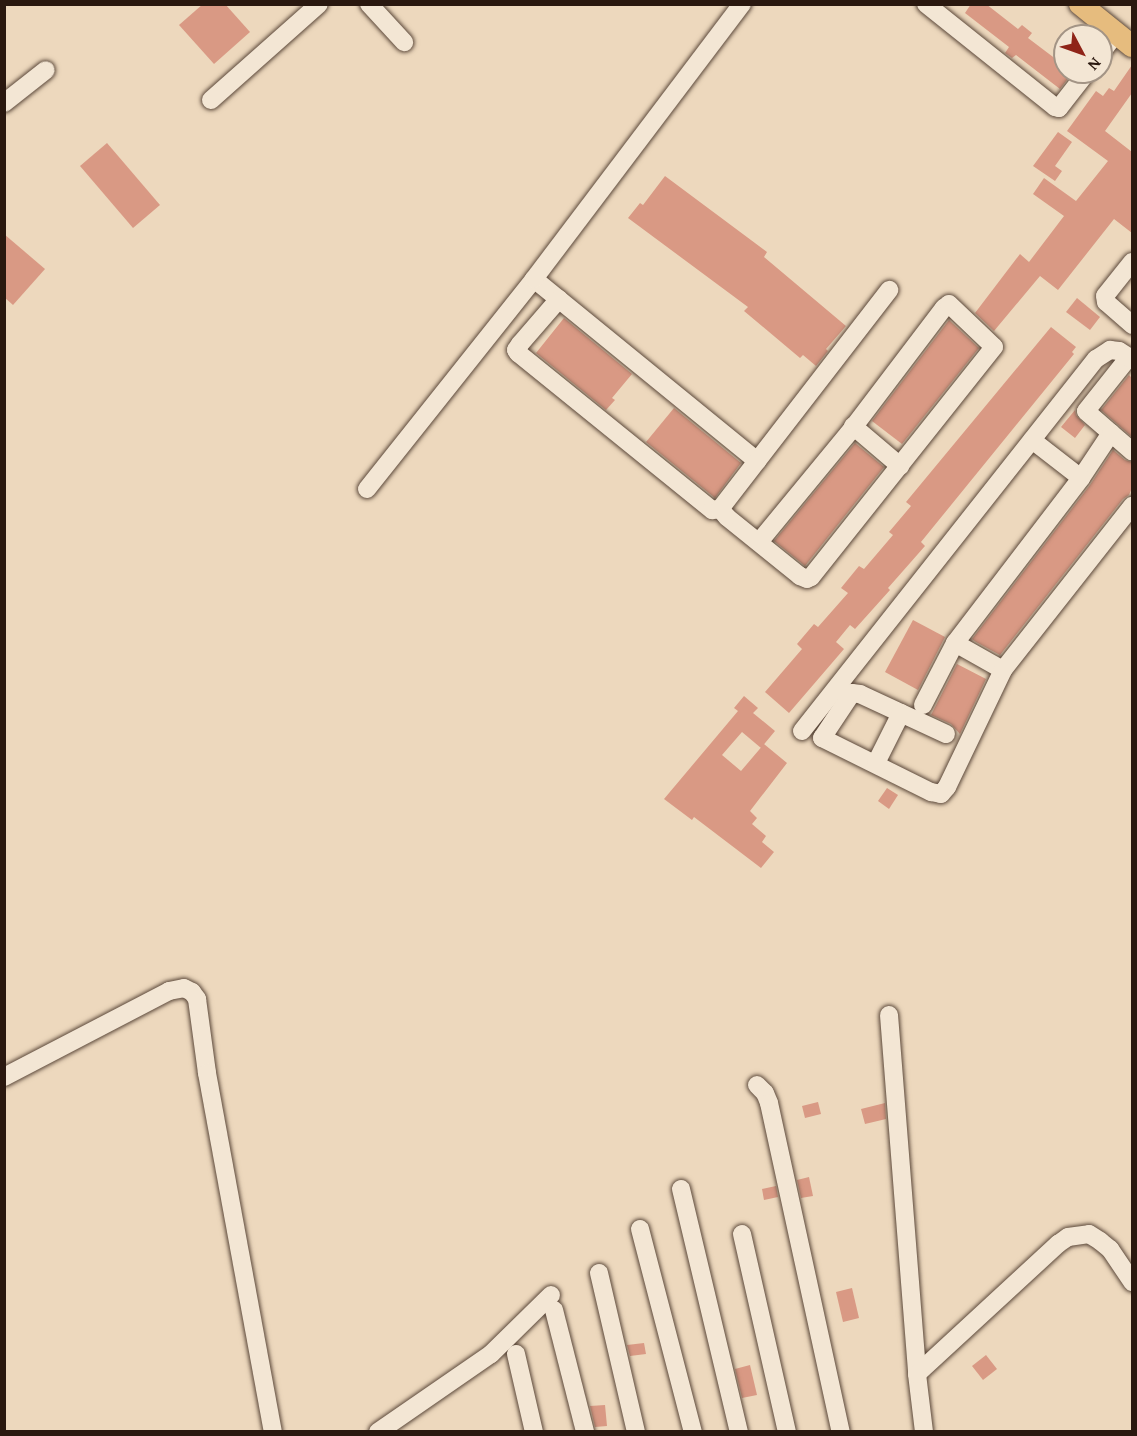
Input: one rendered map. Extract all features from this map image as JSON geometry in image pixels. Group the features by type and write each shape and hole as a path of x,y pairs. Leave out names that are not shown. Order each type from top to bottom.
{"main road":[{"path":"1080,4 1124,39"}],"street":[{"path":"211,100 319,4"},
{"path":"369,4 404,42"},
{"path":"367,489 534,279 742,4"},
{"path":"926,4 1055,107 1059,108 1078,84"},
{"path":"4,103 46,70"},
{"path":"1132,262 1105,296 1106,302 1132,325"},
{"path":"534,279 757,461"},
{"path":"559,299 516,350 518,353 712,510 720,509 889,290"},
{"path":"720,509 759,542 800,576 807,579 812,577 994,347 950,304 759,542"},
{"path":"802,731 845,689 1032,440 1096,359 1110,350 1119,351 1131,358 1086,411 1132,450"},
{"path":"854,426 900,466"},
{"path":"923,705 955,643 1082,478 1111,433"},
{"path":"1032,440 1082,478"},
{"path":"845,689 822,738 931,792 941,794 947,787 1003,670 1132,506"},
{"path":"955,643 1003,670"},
{"path":"845,689 946,734"},
{"path":"876,763 901,713"},
{"path":"4,1077 169,991 184,988 192,992 197,999 207,1073 273,1431"},
{"path":"889,1015 917,1374 924,1431"},
{"path":"757,1085 765,1093 769,1103 840,1431"},
{"path":"681,1189 739,1431"},
{"path":"640,1229 693,1431"},
{"path":"742,1234 787,1431"},
{"path":"917,1374 1068,1237 1089,1234 1100,1241 1110,1249 1132,1282"},
{"path":"598,1273 636,1431"},
{"path":"378,1431 491,1354 552,1302 585,1431"},
{"path":"516,1353 534,1431"}],"building":[{"path":"203,4 225,4 250,32 214,64 179,25"},
{"path":"971,4 986,4 1018,29 1022,25 1032,33 1028,38 1053,57 1053,84 1016,55 1012,58 1005,53 1009,47 965,13"},
{"path":"1132,65 1132,93 1105,131 1132,152 1132,233 1114,219 1058,290 1040,276 994,331 975,313 1020,254 1029,262 1064,216 1033,194 1044,178 1076,201 1108,161 1067,131 1096,91 1103,96 1109,88 1114,91"},
{"path":"1054,84 1064,84 1060,89"},
{"path":"1058,132 1072,142 1055,166 1062,171 1055,181 1033,166"},
{"path":"107,143 160,205 133,228 80,166"},
{"path":"665,176 767,252 764,257 846,326 826,349 828,351 816,366 803,355 800,358 744,311 748,307 628,218 640,203 643,205"},
{"path":"4,234 45,269 13,305 4,297"},
{"path":"1077,298 1100,317 1090,330 1066,312"},
{"path":"564,318 632,374 612,398 615,400 606,410 536,353"},
{"path":"949,320 979,348 902,444 872,421"},
{"path":"1051,327 1076,347 1072,352 1074,354 921,542 925,546 888,588 890,590 855,629 850,625 836,642 844,649 789,713 765,692 802,649 797,644 814,624 818,627 848,593 841,588 859,566 864,569 893,535 889,532 911,506 906,502"},
{"path":"1129,375 1132,378 1132,437 1101,410"},
{"path":"674,408 741,463 715,498 646,442"},
{"path":"1075,410 1076,415 1085,425 1075,438 1061,427"},
{"path":"855,443 884,467 805,566 774,541"},
{"path":"1113,450 1125,460 1132,462 1132,488 1129,495 1123,499 1000,655 976,642 972,639 1090,485"},
{"path":"913,620 945,637 918,690 885,672"},
{"path":"957,664 986,679 960,734 951,724 931,715"},
{"path":"744,696 758,708 753,713 775,731 764,744 787,763 750,811 757,818 752,824 766,836 762,842 774,852 761,868 694,817 692,820 664,799 738,711 734,708","holes":["742,732 761,748 741,771 722,755"]},
{"path":"887,788 898,795 889,809 878,801"},
{"path":"818,1102 821,1114 805,1118 802,1106"},
{"path":"885,1103 886,1119 865,1124 861,1109"},
{"path":"809,1177 813,1196 801,1198 797,1180"},
{"path":"776,1186 778,1197 764,1200 762,1189"},
{"path":"852,1288 859,1318 843,1322 836,1292"},
{"path":"644,1343 646,1354 630,1356 627,1345"},
{"path":"986,1355 997,1369 983,1380 972,1366"},
{"path":"750,1365 757,1395 742,1398 735,1369"},
{"path":"605,1405 607,1426 595,1427 590,1406"}]}
